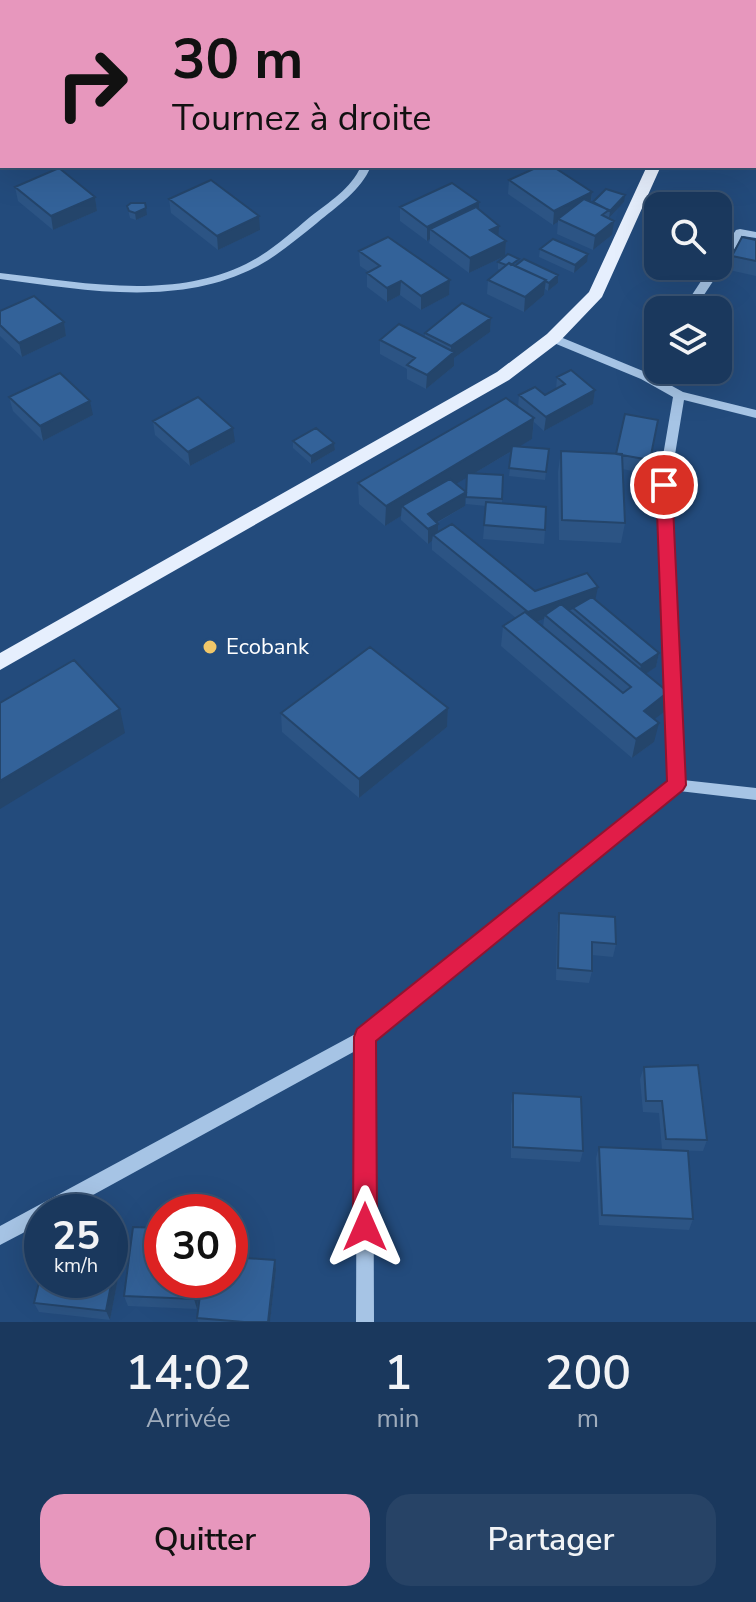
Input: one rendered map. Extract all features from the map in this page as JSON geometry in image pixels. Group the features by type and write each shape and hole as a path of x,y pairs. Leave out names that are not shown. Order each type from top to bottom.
{"main road":[{"path":"0,662 503,376 553,338 596,294 653,168"}],"street":[{"path":"0,276 157,289 203,284 243,270 276,251 347,192 365,168"},
{"path":"732,244 740,232 756,235"},
{"path":"553,338 644,376"},
{"path":"659,384 679,395 756,414"},
{"path":"676,785 664,485 679,395"},
{"path":"76,1194 365,1037 676,785 756,794"},
{"path":"365,1037 365,1322"},
{"path":"0,1236 24,1223"}],"building":[{"path":"59,168 95,197 51,216 15,187"},
{"path":"536,168 555,168 592,192 554,211 509,180"},
{"path":"211,180 259,216 217,236 169,199"},
{"path":"452,183 479,202 427,227 400,207"},
{"path":"606,189 625,195 610,211 593,202"},
{"path":"584,199 609,210 602,215 614,221 595,236 558,219"},
{"path":"145,203 146,208 135,213 129,211 127,206"},
{"path":"476,207 499,226 490,230 506,241 470,258 430,229"},
{"path":"388,237 450,280 421,296 401,281 387,288 367,273 380,266 359,251"},
{"path":"742,237 756,240 756,261 732,256"},
{"path":"553,239 588,254 575,265 540,249"},
{"path":"508,254 519,259 511,265 498,262"},
{"path":"524,259 558,275 549,283 515,266"},
{"path":"509,263 546,280 525,297 488,280"},
{"path":"34,296 64,322 19,343 0,325 0,311"},
{"path":"462,303 491,318 451,346 425,333"},
{"path":"399,324 454,352 427,375 407,365 415,358 380,340"},
{"path":"571,370 595,390 546,417 519,395 535,387 545,395 565,384 557,377"},
{"path":"60,373 90,401 40,426 9,397"},
{"path":"198,397 233,428 188,452 153,421"},
{"path":"506,398 534,418 386,506 358,483"},
{"path":"625,414 658,420 650,460 616,454"},
{"path":"316,428 334,443 311,456 293,441"},
{"path":"512,446 549,449 546,472 509,468"},
{"path":"561,451 622,454 625,523 562,520"},
{"path":"467,473 503,475 502,499 466,497"},
{"path":"450,479 466,492 428,514 438,524 428,529 402,506"},
{"path":"486,502 546,507 545,530 484,525"},
{"path":"452,524 535,591 587,573 598,587 528,612 433,535"},
{"path":"592,597 659,653 641,665 573,608"},
{"path":"561,604 668,692 644,711 659,723 636,739 503,626 525,612 623,693 631,687 545,615"},
{"path":"370,647 448,708 359,779 281,713"},
{"path":"74,660 120,709 0,781 0,703"},
{"path":"559,913 615,917 616,944 592,942 592,971 558,968"},
{"path":"698,1065 707,1140 666,1139 662,1101 646,1101 644,1067"},
{"path":"513,1093 581,1097 583,1151 513,1147"},
{"path":"599,1147 688,1151 693,1219 602,1215"},
{"path":"133,1227 144,1227 144,1297 128,1296"},
{"path":"248,1258 275,1260 268,1322 197,1318 200,1298 248,1298"},
{"path":"35,1298 108,1298 106,1311 34,1303"}],"place":[{"name":"Ecobank","path":"210,647"}],"route":[{"path":"365,1227 365,1037 676,785 664,485"}]}
